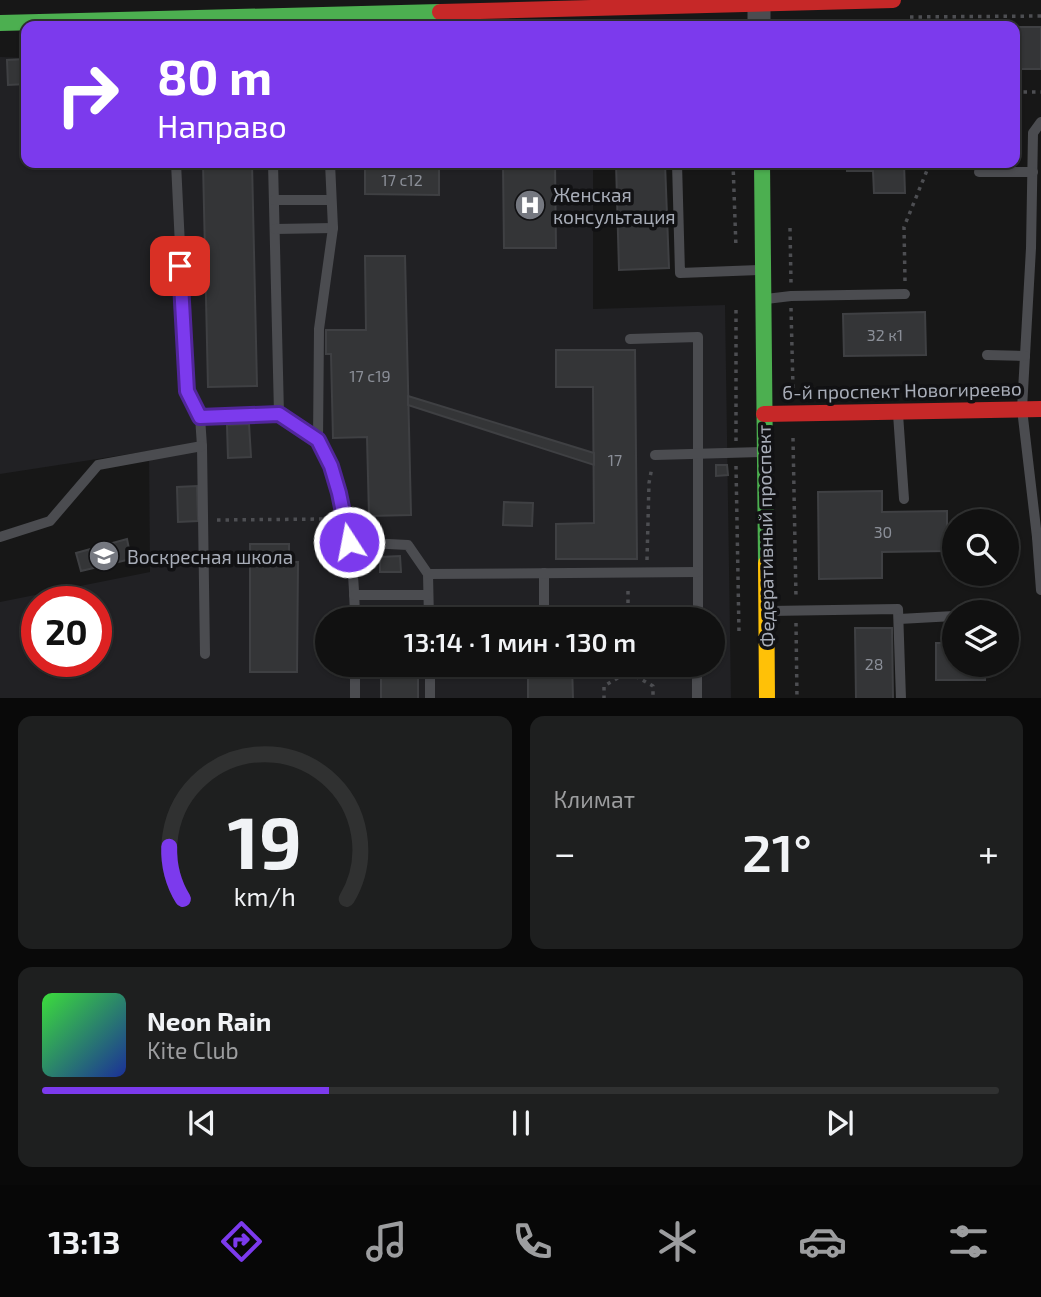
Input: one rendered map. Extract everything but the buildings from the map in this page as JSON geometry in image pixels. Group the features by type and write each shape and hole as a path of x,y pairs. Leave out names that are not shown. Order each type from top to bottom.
{"street":[{"path":"44,21 354,7 573,16 759,1 893,0"},
{"path":"759,1 759,21"},
{"path":"0,23 21,22"},
{"name":"Федеративный проспект","path":"762,168 767,698"},
{"name":"6-й проспект Новогиреево","path":"764,414 1041,409"}],"lane":[{"path":"1041,122 1033,132 1036,248 1022,409 1039,537 1041,590"},
{"path":"176,168 187,391 200,417 202,446 205,654"},
{"path":"273,168 279,414"},
{"path":"330,168 333,228 319,329 318,440 331,466 339,493 349,542 355,607"},
{"path":"677,168 680,273 763,270"},
{"path":"979,172 1032,172"},
{"path":"274,200 331,200"},
{"path":"275,229 333,228"},
{"path":"764,300 791,296 905,294"},
{"path":"630,339 698,337 698,607"},
{"path":"987,355 1025,356"},
{"path":"898,411 904,499"},
{"path":"200,417 279,414 318,440"},
{"path":"0,537 50,521 98,465 202,446"},
{"path":"655,455 764,452"},
{"path":"349,542 408,545 428,574 428,607"},
{"path":"428,574 698,572"},
{"path":"544,573 544,607"},
{"path":"355,595 428,595"},
{"path":"766,611 898,609 901,698"},
{"path":"899,619 942,617"},
{"path":"355,677 355,698"},
{"path":"429,677 430,698"},
{"path":"697,677 697,698"}],"path":[{"path":"907,17 1041,16"},
{"path":"1020,92 1041,92"},
{"path":"733,168 739,644"},
{"path":"905,294 904,227 928,168"},
{"path":"647,573 649,483 655,455"},
{"path":"204,521 327,519"},
{"path":"628,573 628,607"},
{"path":"604,698 604,687 620,677"},
{"path":"637,677 653,686 653,698"}],"shaded area":[{"path":"0,57 21,58 21,168 593,168 593,309 725,305 731,698 0,698 0,602 21,598 21,677 112,677 112,586 80,586 150,572 149,451 0,474"}],"traffic: fast":[{"path":"80,21 440,12"},
{"path":"0,23 21,22"},
{"path":"762,168 766,563"}],"traffic: slow":[{"path":"766,563 767,698"}],"traffic: jam":[{"path":"440,12 893,0"},
{"path":"764,414 1041,409"}],"place":[{"name":"Женская консультация","path":"530,205"},
{"name":"Воскресная школа","path":"104,556"}],"route":[{"path":"180,266 187,391 200,417 279,414 318,440 331,466 349,542"}]}
